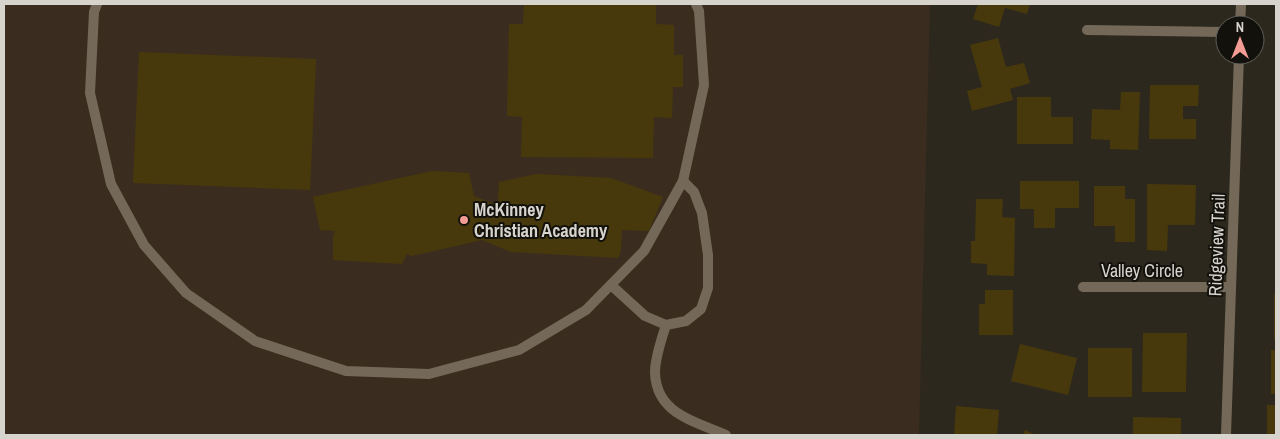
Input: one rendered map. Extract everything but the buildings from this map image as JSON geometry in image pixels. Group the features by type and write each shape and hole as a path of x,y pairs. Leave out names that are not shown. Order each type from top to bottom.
{"street":[{"path":"97,4 94,12 90,93 111,184 144,245 186,293 255,341 346,371 428,374 519,350 586,310 644,250 683,181 704,85 699,11 696,4"},
{"path":"1087,30 1215,32"},
{"name":"Ridgeview Trail","path":"1226,435 1239,65"},
{"path":"611,285 645,316 666,325 686,321 701,309 708,288 708,255 702,213 694,192 683,181"},
{"name":"Valley Circle","path":"1083,287 1231,287"},
{"path":"666,325 656,364 656,384 662,397 668,406 680,414 726,435"}],"shaded area":[{"name":"McKinney Christian Academy","path":"4,4 930,4 919,435 4,435"}],"place":[{"name":"McKinney Christian Academy","path":"464,220"}]}
